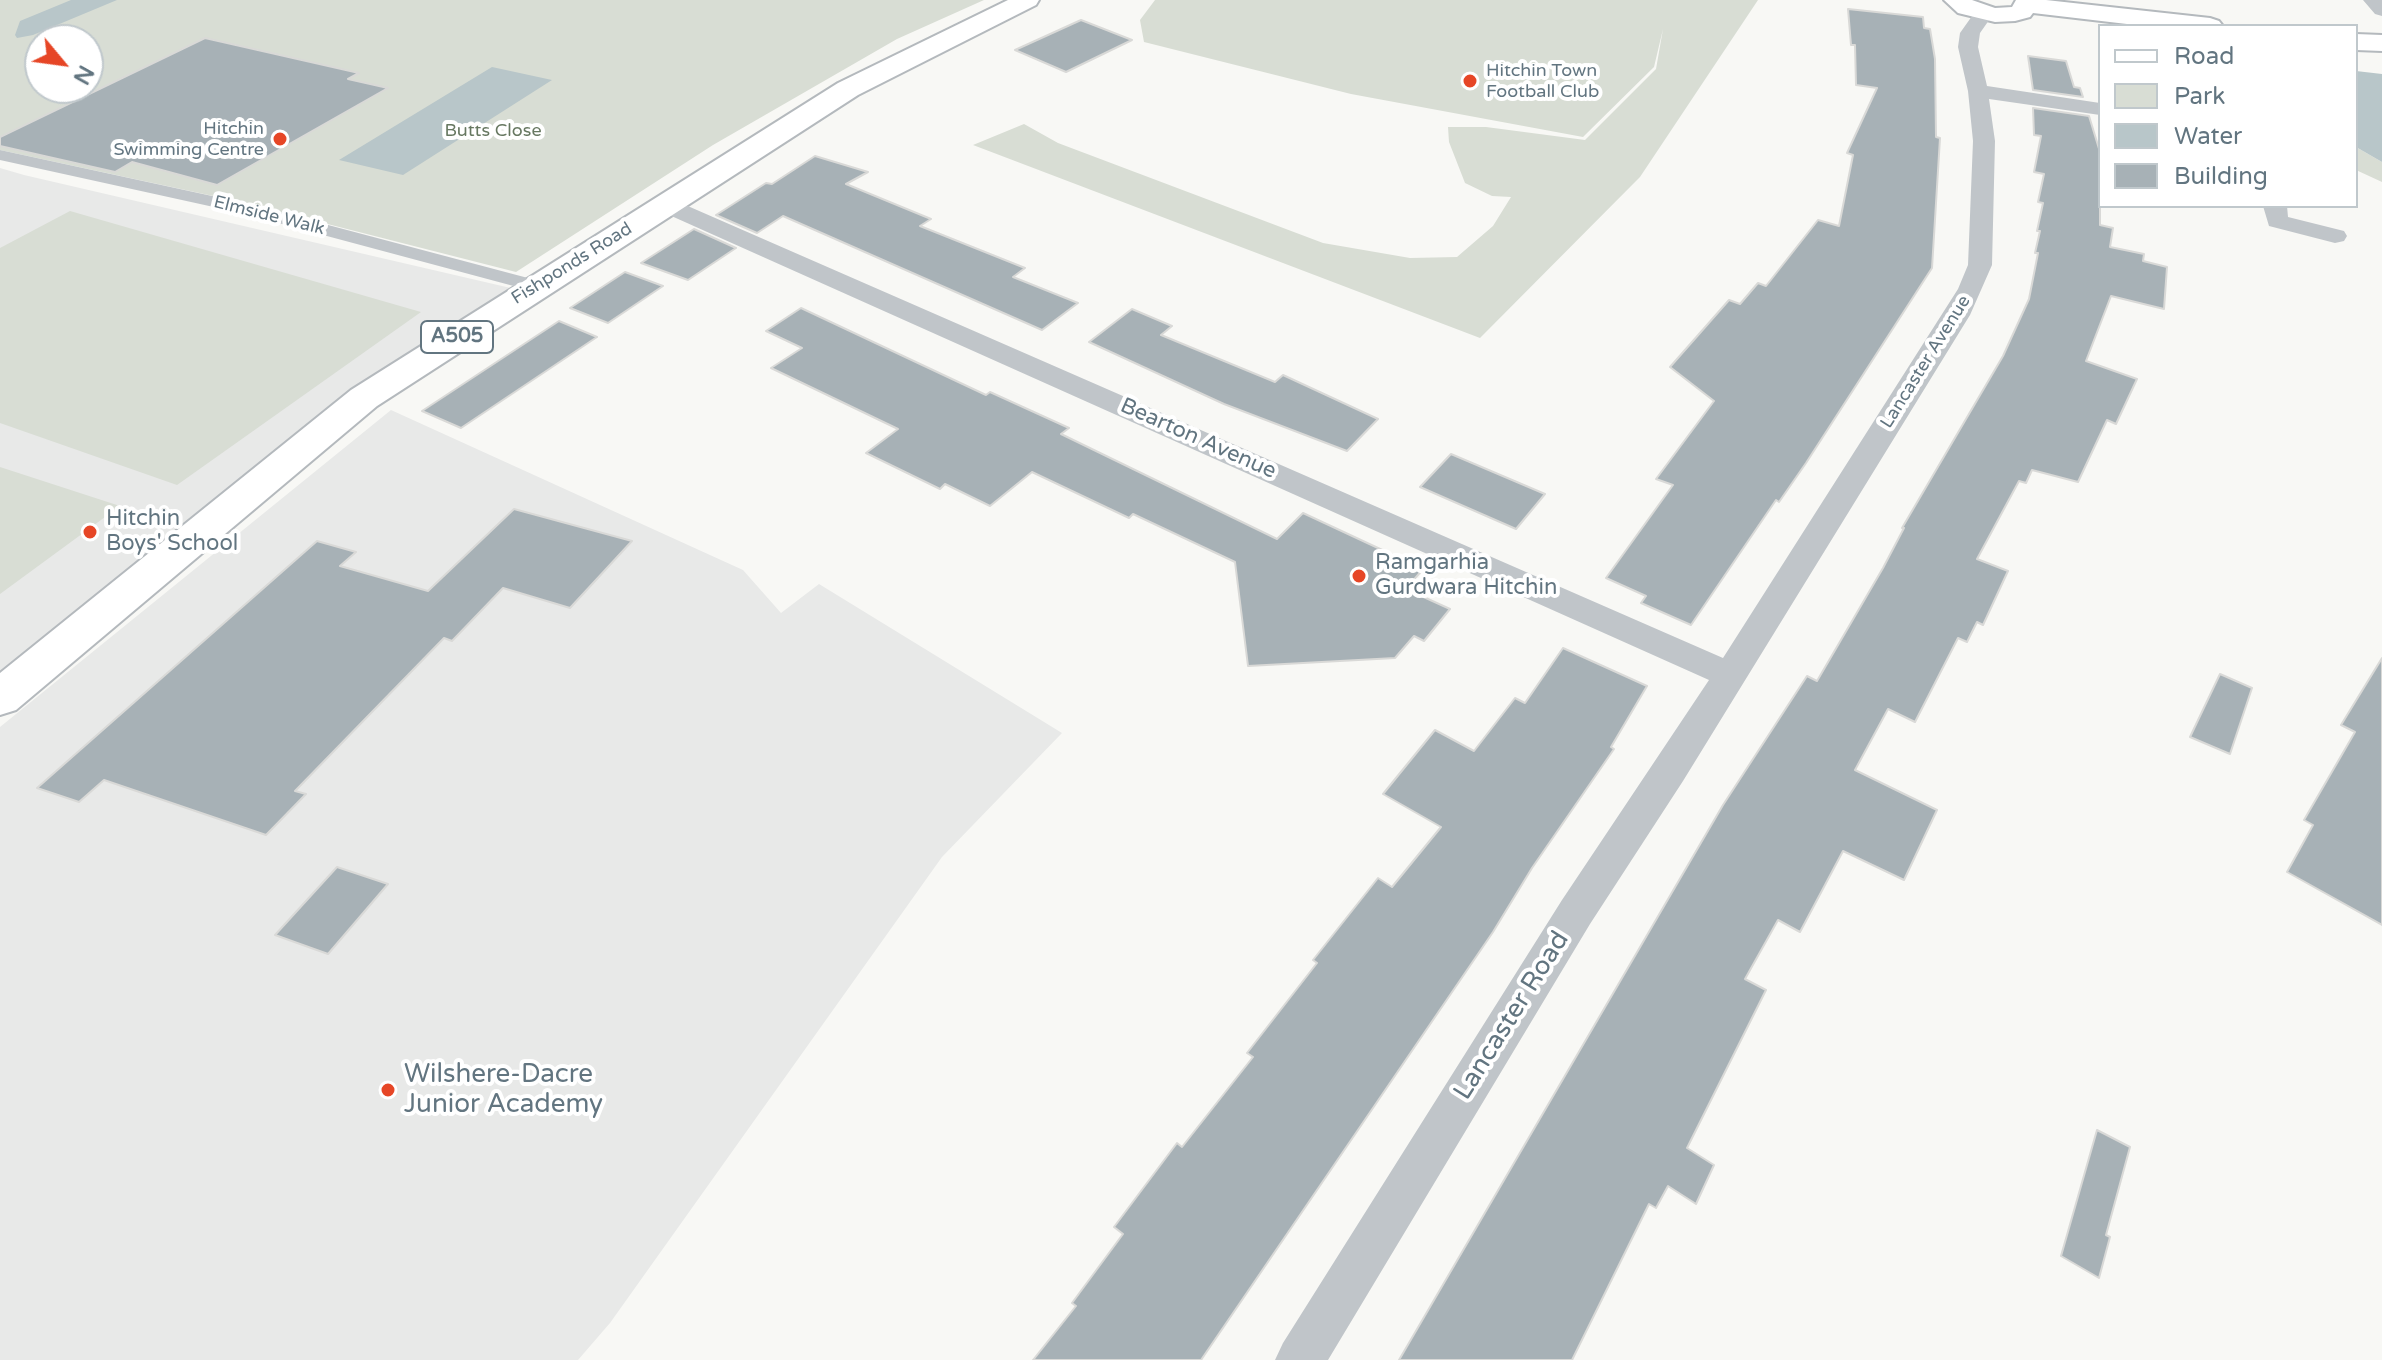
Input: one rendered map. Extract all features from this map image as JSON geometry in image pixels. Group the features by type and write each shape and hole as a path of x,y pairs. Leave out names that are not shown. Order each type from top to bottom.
{"main road":[{"name":"Fishponds Road","path":"0,698 364,398 848,89 1027,0"},
{"path":"1956,0 1967,8 1984,13 2015,14 2021,12 2023,2 2194,24"},
{"path":"2358,42 2382,43"}],"street":[{"path":"2372,0 2382,10"},
{"name":"Lancaster Avenue","path":"1730,675 1971,289 1980,265 1984,141 1978,91 1968,47 1970,33 1984,13"},
{"path":"1978,91 2098,109"},
{"name":"Elmside Walk","path":"0,155 243,208 536,286"},
{"name":"Bearton Avenue","path":"666,205 1730,675"},
{"path":"2275,208 2277,221 2335,236"},
{"name":"Lancaster Road","path":"1300,1360 1576,912 1730,675"}],"shaded area":[{"name":"Hitchin Boys' School","path":"0,168 24,175 515,289 0,677"},
{"name":"Wilshere-Dacre Junior Academy","path":"391,410 743,570 781,613 819,584 1062,733 942,857 610,1323 578,1360 0,1360 0,727"}],"green space":[{"name":"Butts Close","path":"0,0 984,0 897,39 713,145 516,272 241,202 0,150"},
{"path":"1155,0 1758,0 1640,177 1480,338 973,145 1024,124 1058,143 1323,243 1410,258 1457,257 1493,226 1511,197 1492,196 1465,183 1449,142 1448,127 1486,127 1585,140 1656,69 1663,29 1654,67 1583,137 1351,94 1144,42 1140,20"},
{"path":"2358,148 2382,162 2382,182 2358,171"},
{"path":"70,211 421,312 177,485 0,423 0,248"},
{"path":"0,467 120,506 0,594"}],"water":[{"path":"71,0 117,0 59,24 24,24 24,37 17,38 15,35 20,21"},
{"path":"492,67 552,80 403,175 339,160"},
{"path":"2358,71 2382,74 2382,162 2358,148"}],"building":[{"path":"1848,9 1923,17 1924,28 1930,29 1935,59 1936,137 1940,138 1932,268 1806,463 1779,502 1776,500 1691,625 1641,603 1646,596 1606,578 1673,485 1656,479 1714,401 1670,367 1729,300 1740,304 1758,283 1766,286 1818,220 1839,226 1853,155 1847,153 1877,88 1856,85 1855,45 1851,45"},
{"path":"1081,20 1132,40 1066,72 1015,50"},
{"path":"205,38 359,73 348,79 388,88 217,185 132,162 115,172 0,146 0,137 68,104 104,104 104,87"},
{"path":"2028,56 2066,61 2074,87 2080,88 2083,97 2033,90"},
{"path":"2033,108 2089,116 2098,145 2100,225 2113,228 2110,247 2144,254 2143,261 2167,267 2164,309 2111,296 2086,361 2137,379 2116,424 2107,420 2078,482 2032,470 2026,483 2019,481 1977,559 2008,571 1983,625 1977,622 1967,642 1958,638 1915,722 1888,709 1855,770 1937,810 1904,880 1843,851 1800,932 1778,920 1745,979 1766,990 1687,1148 1714,1165 1696,1204 1668,1186 1656,1208 1649,1204 1572,1360 1399,1360 1723,805 1807,676 1817,681 2003,356 2029,299 2038,253 2035,253 2040,231 2037,231 2043,203 2038,202 2044,174 2034,172 2041,136 2034,135"},
{"path":"815,156 868,172 846,184 931,219 920,226 1025,268 1013,277 1078,303 1042,330 783,216 757,233 716,215"},
{"path":"694,229 736,248 688,280 641,263"},
{"path":"625,272 663,286 608,323 570,308"},
{"path":"801,308 986,395 990,392 1069,428 1061,434 1277,539 1303,513 1423,569 1406,589 1450,609 1424,641 1414,636 1395,658 1248,666 1235,562 1133,514 1129,518 1032,472 990,506 945,484 940,489 866,453 898,429 771,368 802,348 766,331"},
{"path":"1132,309 1172,326 1161,335 1275,382 1283,375 1378,419 1347,451 1224,404 1089,342"},
{"path":"559,321 597,337 461,428 422,411"},
{"path":"1451,454 1545,494 1516,529 1420,487"},
{"path":"514,509 632,541 570,608 503,588 452,641 444,638 295,791 306,794 266,835 104,780 79,802 37,788 317,541 356,552 340,566 428,591"},
{"path":"1563,648 1647,686 1611,747 1614,749 1532,868 1493,932 1201,1360 1033,1360 1076,1306 1072,1303 1123,1234 1114,1227 1177,1143 1182,1147 1253,1057 1247,1053 1317,963 1313,960 1378,878 1392,887 1441,827 1383,794 1435,730 1474,751 1515,698 1525,703"},
{"path":"2382,658 2382,925 2287,872 2313,825 2304,820 2355,732 2341,725"},
{"path":"2220,674 2252,688 2230,754 2190,737"},
{"path":"337,867 388,884 328,954 275,935"},
{"path":"2097,1130 2130,1147 2106,1235 2110,1237 2099,1278 2061,1256"}],"place":[{"name":"Hitchin Town Football Club","path":"1470,81"},
{"name":"Hitchin Swimming Centre","path":"280,139"},
{"name":"Hitchin Boys' School","path":"90,532"},
{"name":"Ramgarhia Gurdwara Hitchin","path":"1359,576"},
{"name":"Wilshere-Dacre Junior Academy","path":"388,1090"}]}
